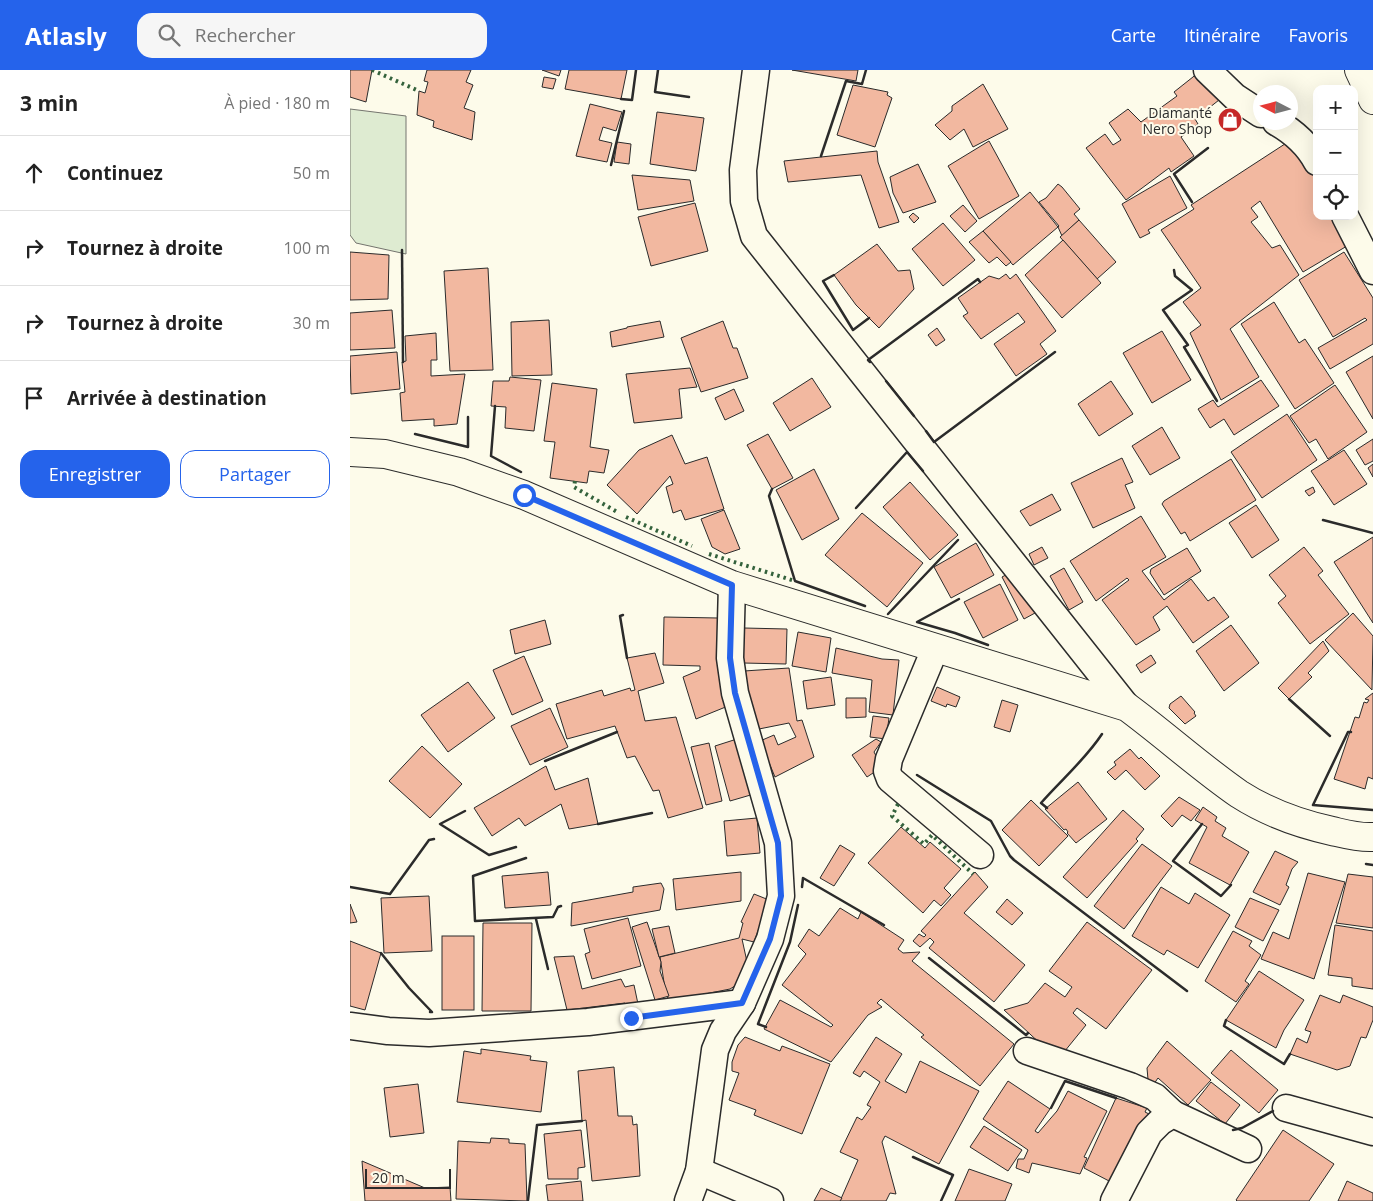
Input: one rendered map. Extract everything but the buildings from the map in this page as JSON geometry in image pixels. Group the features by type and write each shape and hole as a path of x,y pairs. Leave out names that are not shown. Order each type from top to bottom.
{"main road":[{"path":"1359,70 1373,100"},
{"path":"350,452 385,454 459,472 524,495 732,585 1127,707 1249,799 1274,812 1309,826 1363,838 1373,838"}],"street":[{"path":"756,70 743,170 744,201 754,236 1127,707"},
{"path":"1207,70 1235,97 1253,109"},
{"path":"1289,130 1313,154"},
{"path":"1347,220 1373,271"},
{"path":"688,1201 698,1170 714,1050 723,1031 742,1003 770,939 781,896 778,843 735,693 730,658 732,585"},
{"path":"935,648 889,759 887,771 890,779 980,855"},
{"path":"350,1026 388,1031 429,1033 588,1022 742,1003"},
{"path":"1027,1051 1130,1086 1155,1097 1173,1114 1248,1149"},
{"path":"1286,1108 1373,1132"},
{"path":"1114,1201 1149,1133 1160,1122 1173,1114"},
{"path":"698,1170 770,1201"}],"green space":[{"path":"350,109 406,116 406,254 356,243 350,235"}],"hedge":[{"path":"372,70 419,91"},
{"path":"575,481 574,487 619,513"},
{"path":"626,517 692,546"},
{"path":"709,554 795,581"},
{"path":"898,804 892,816 924,844 932,835 973,874"}],"wall":[{"path":"621,99 632,100 636,70"},
{"path":"658,70 655,92 689,97"},
{"path":"821,156 846,81 862,84 866,70"},
{"path":"611,165 624,111"},
{"path":"1192,202 1174,174 1208,148"},
{"path":"402,250 403,362"},
{"path":"1174,270 1175,276 1192,290 1163,310 1188,345 1184,347 1217,401"},
{"path":"834,275 823,281 853,330 869,318"},
{"path":"870,362 868,360 978,279 980,282"},
{"path":"926,431 934,442 1055,352"},
{"path":"886,381 914,416"},
{"path":"495,406 491,456 521,472"},
{"path":"415,434 468,447 468,417"},
{"path":"856,508 907,452 923,471"},
{"path":"772,489 769,496 795,581 865,606"},
{"path":"1323,520 1373,533"},
{"path":"888,614 958,540"},
{"path":"959,599 917,622 988,645"},
{"path":"623,615 620,616 627,658"},
{"path":"1289,699 1330,736"},
{"path":"545,761 617,732"},
{"path":"1351,732 1348,732 1313,805 1373,810"},
{"path":"1047,808 1041,803 1081,761 1102,734"},
{"path":"917,775 991,821 1014,860 1187,991"},
{"path":"465,811 440,824 489,855 516,847"},
{"path":"598,824 652,813"},
{"path":"1202,824 1173,861 1221,896 1231,885"},
{"path":"350,887 390,894 429,840 434,839"},
{"path":"526,858 473,876 475,921 553,917 558,907 561,906"},
{"path":"1366,864 1373,865"},
{"path":"802,887 803,878 884,925"},
{"path":"766,1027 758,1024 790,942 798,905"},
{"path":"536,919 548,969"},
{"path":"381,953 409,988 432,1012 430,1012"},
{"path":"929,958 1026,1035 1028,1033"},
{"path":"1226,1020 1224,1026 1284,1064 1290,1054"},
{"path":"1051,1108 1065,1081 1116,1098"},
{"path":"1233,1130 1242,1128 1273,1111"},
{"path":"528,1200 537,1125 582,1121"},
{"path":"913,1157 953,1175 941,1201"}],"place":[{"name":"Diamanté Nero Shop","path":"1230,120"}],"route":[{"path":"524,495 732,585 730,658 735,693 778,843 781,896 770,939 742,1003 631,1018"}]}
